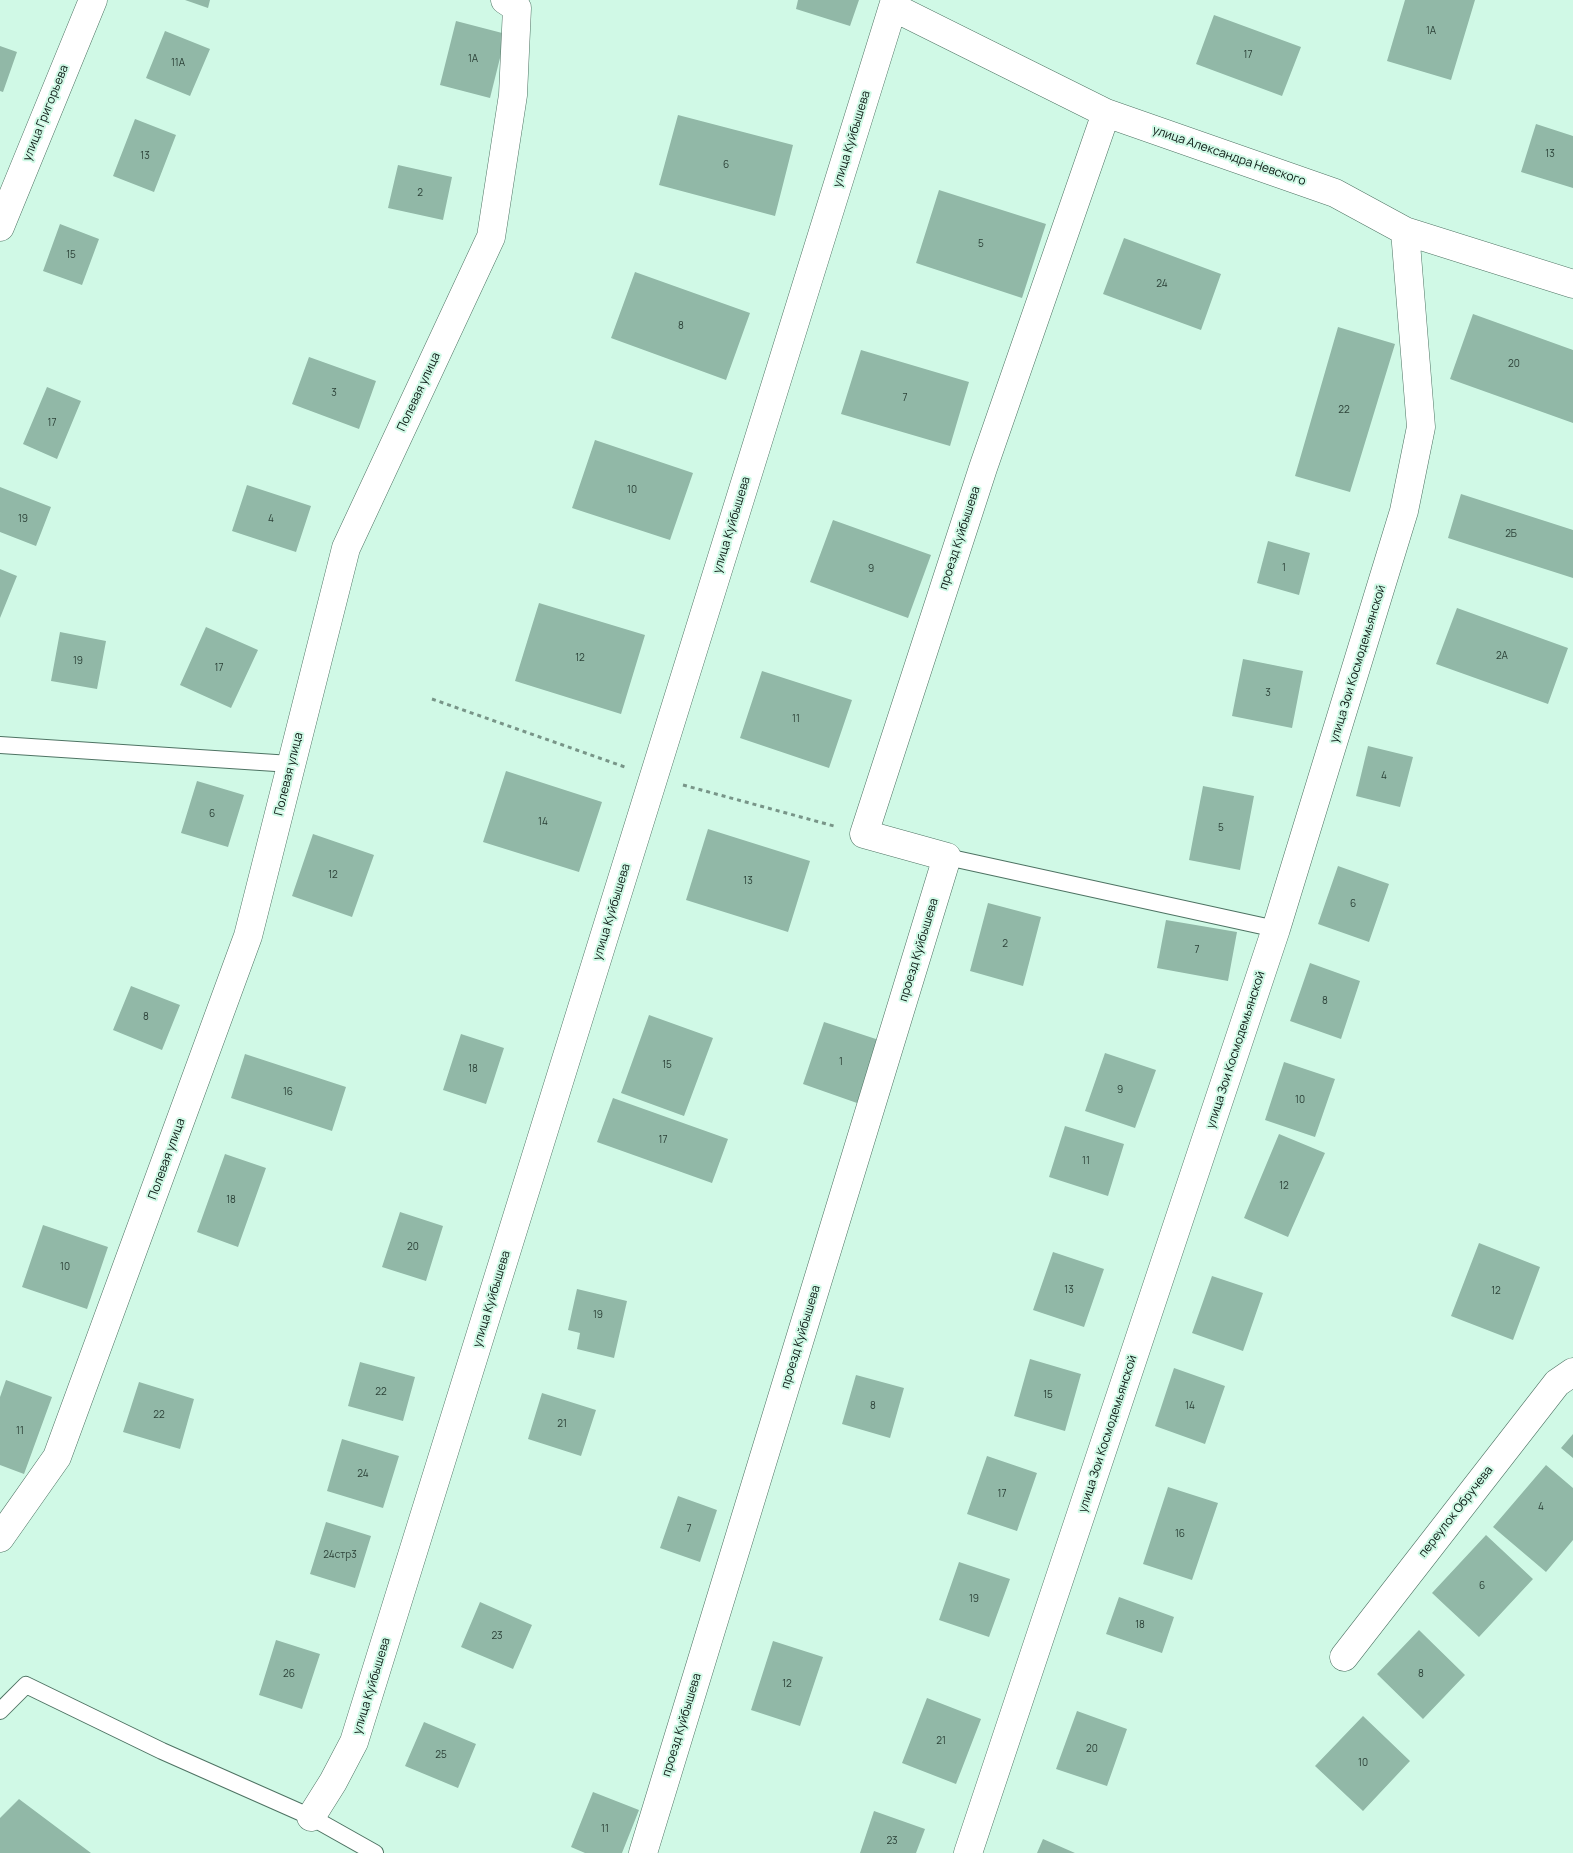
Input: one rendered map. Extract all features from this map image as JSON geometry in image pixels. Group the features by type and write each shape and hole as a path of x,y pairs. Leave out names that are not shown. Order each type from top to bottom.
{"street":[{"name":"улица Григорьева","path":"0,226 93,0"},
{"name":"Полевая улица","path":"0,1538 57,1457 248,936 346,548 491,237 513,95 517,8 505,0"},
{"name":"улица Александра Невского","path":"894,3 1106,113 1335,193 1405,231 1573,284"},
{"name":"улица Куйбышева","path":"312,1817 354,1742 894,3"},
{"name":"проезд Куйбышева","path":"643,1853 947,857 864,834 983,468 1106,113"},
{"name":"улица Зои Космодемьянской","path":"968,1853 1276,929 1404,511 1421,427 1405,231"},
{"name":"переулок Обручева","path":"1344,1657 1557,1383 1573,1372"}],"lane":[{"path":"0,745 291,764"},
{"path":"947,857 1276,929"},
{"path":"0,1711 26,1685 162,1751 312,1817 375,1853"}],"building":[{"path":"185,0 210,0 208,8"},
{"path":"798,0 859,0 850,26 796,9"},
{"path":"1405,0 1475,0 1451,80 1387,61"},
{"path":"1214,15 1301,47 1282,96 1196,64"},
{"path":"456,21 506,34 490,98 440,85"},
{"path":"165,31 210,49 190,96 146,78"},
{"path":"0,46 17,52 3,92 0,91"},
{"path":"678,115 793,145 775,216 659,185"},
{"path":"135,119 176,135 154,192 113,176"},
{"path":"1536,124 1573,136 1573,188 1521,172"},
{"path":"398,165 452,177 443,220 388,208"},
{"path":"939,190 1046,224 1022,298 916,263"},
{"path":"60,224 99,239 82,285 43,271"},
{"path":"1124,238 1221,274 1201,330 1103,294"},
{"path":"635,272 750,313 726,380 611,338"},
{"path":"1473,314 1573,350 1573,423 1450,379"},
{"path":"1338,327 1395,344 1350,492 1295,476"},
{"path":"861,350 969,382 950,446 841,414"},
{"path":"309,357 376,381 359,429 292,404"},
{"path":"47,387 81,401 57,459 23,444"},
{"path":"595,440 693,473 670,540 572,508"},
{"path":"247,485 311,506 296,552 232,531"},
{"path":"0,487 51,507 36,546 0,532"},
{"path":"1461,494 1573,530 1573,578 1448,538"},
{"path":"833,520 931,555 908,618 810,582"},
{"path":"1268,541 1310,553 1299,595 1257,583"},
{"path":"0,569 17,576 0,618"},
{"path":"539,603 645,635 621,714 515,681"},
{"path":"1457,608 1568,648 1548,704 1436,664"},
{"path":"206,627 258,650 231,708 180,685"},
{"path":"60,632 106,641 97,689 51,681"},
{"path":"1243,659 1303,671 1292,728 1232,716"},
{"path":"762,671 852,700 829,768 740,738"},
{"path":"1368,746 1413,757 1400,807 1356,796"},
{"path":"506,771 602,802 579,872 483,842"},
{"path":"197,781 244,795 228,847 181,833"},
{"path":"1203,786 1254,796 1240,870 1189,860"},
{"path":"708,829 810,861 788,932 686,900"},
{"path":"313,834 374,855 352,917 292,896"},
{"path":"1338,866 1389,884 1369,942 1318,924"},
{"path":"988,903 1041,917 1023,986 970,971"},
{"path":"1166,920 1237,932 1228,981 1157,968"},
{"path":"1310,963 1360,981 1341,1039 1290,1021"},
{"path":"131,986 180,1005 162,1050 113,1030"},
{"path":"649,1015 713,1038 684,1116 621,1093"},
{"path":"824,1022 879,1040 857,1103 803,1084"},
{"path":"461,1034 504,1048 486,1104 443,1090"},
{"path":"1105,1053 1156,1070 1135,1128 1085,1111"},
{"path":"245,1054 346,1087 332,1131 231,1098"},
{"path":"1284,1062 1335,1079 1315,1137 1265,1120"},
{"path":"613,1098 728,1139 712,1183 597,1142"},
{"path":"1065,1126 1124,1144 1108,1196 1049,1177"},
{"path":"1279,1134 1325,1153 1288,1237 1244,1218"},
{"path":"225,1154 266,1168 238,1247 197,1232"},
{"path":"400,1212 443,1226 426,1281 382,1267"},
{"path":"43,1225 108,1247 87,1309 22,1287"},
{"path":"1479,1243 1540,1267 1513,1340 1451,1316"},
{"path":"1053,1252 1104,1269 1084,1327 1033,1310"},
{"path":"1212,1276 1263,1293 1243,1351 1192,1333"},
{"path":"577,1289 627,1301 614,1358 577,1349 580,1333 568,1330"},
{"path":"1030,1359 1081,1374 1065,1431 1014,1416"},
{"path":"360,1362 415,1377 403,1421 348,1406"},
{"path":"1174,1368 1225,1386 1205,1444 1155,1426"},
{"path":"856,1375 904,1388 890,1438 842,1424"},
{"path":"6,1380 52,1397 24,1474 0,1465 0,1397"},
{"path":"139,1382 194,1399 180,1449 123,1432"},
{"path":"542,1393 596,1410 581,1456 528,1439"},
{"path":"1573,1434 1573,1458 1561,1448"},
{"path":"342,1439 399,1456 383,1508 327,1491"},
{"path":"987,1456 1037,1473 1017,1531 967,1514"},
{"path":"1546,1465 1573,1488 1573,1540 1546,1572 1493,1527"},
{"path":"1168,1487 1218,1503 1192,1580 1143,1564"},
{"path":"678,1496 717,1510 700,1562 660,1548"},
{"path":"326,1522 371,1536 355,1588 310,1574"},
{"path":"1486,1535 1533,1579 1479,1637 1432,1593"},
{"path":"959,1562 1010,1579 989,1637 939,1620"},
{"path":"1119,1597 1174,1617 1162,1653 1106,1634"},
{"path":"480,1602 532,1625 513,1669 461,1647"},
{"path":"1419,1630 1465,1675 1423,1719 1377,1674"},
{"path":"276,1640 320,1654 302,1709 259,1695"},
{"path":"773,1641 823,1657 800,1726 751,1710"},
{"path":"927,1698 981,1719 956,1784 902,1763"},
{"path":"1077,1711 1127,1729 1107,1786 1056,1769"},
{"path":"1363,1716 1410,1761 1363,1811 1315,1766"},
{"path":"424,1722 476,1744 458,1788 405,1766"},
{"path":"593,1792 639,1810 622,1853 585,1853 571,1847"},
{"path":"19,1799 91,1853 0,1853 0,1818"},
{"path":"874,1811 925,1829 916,1853 860,1853"},
{"path":"1043,1839 1075,1853 1037,1853"}]}
